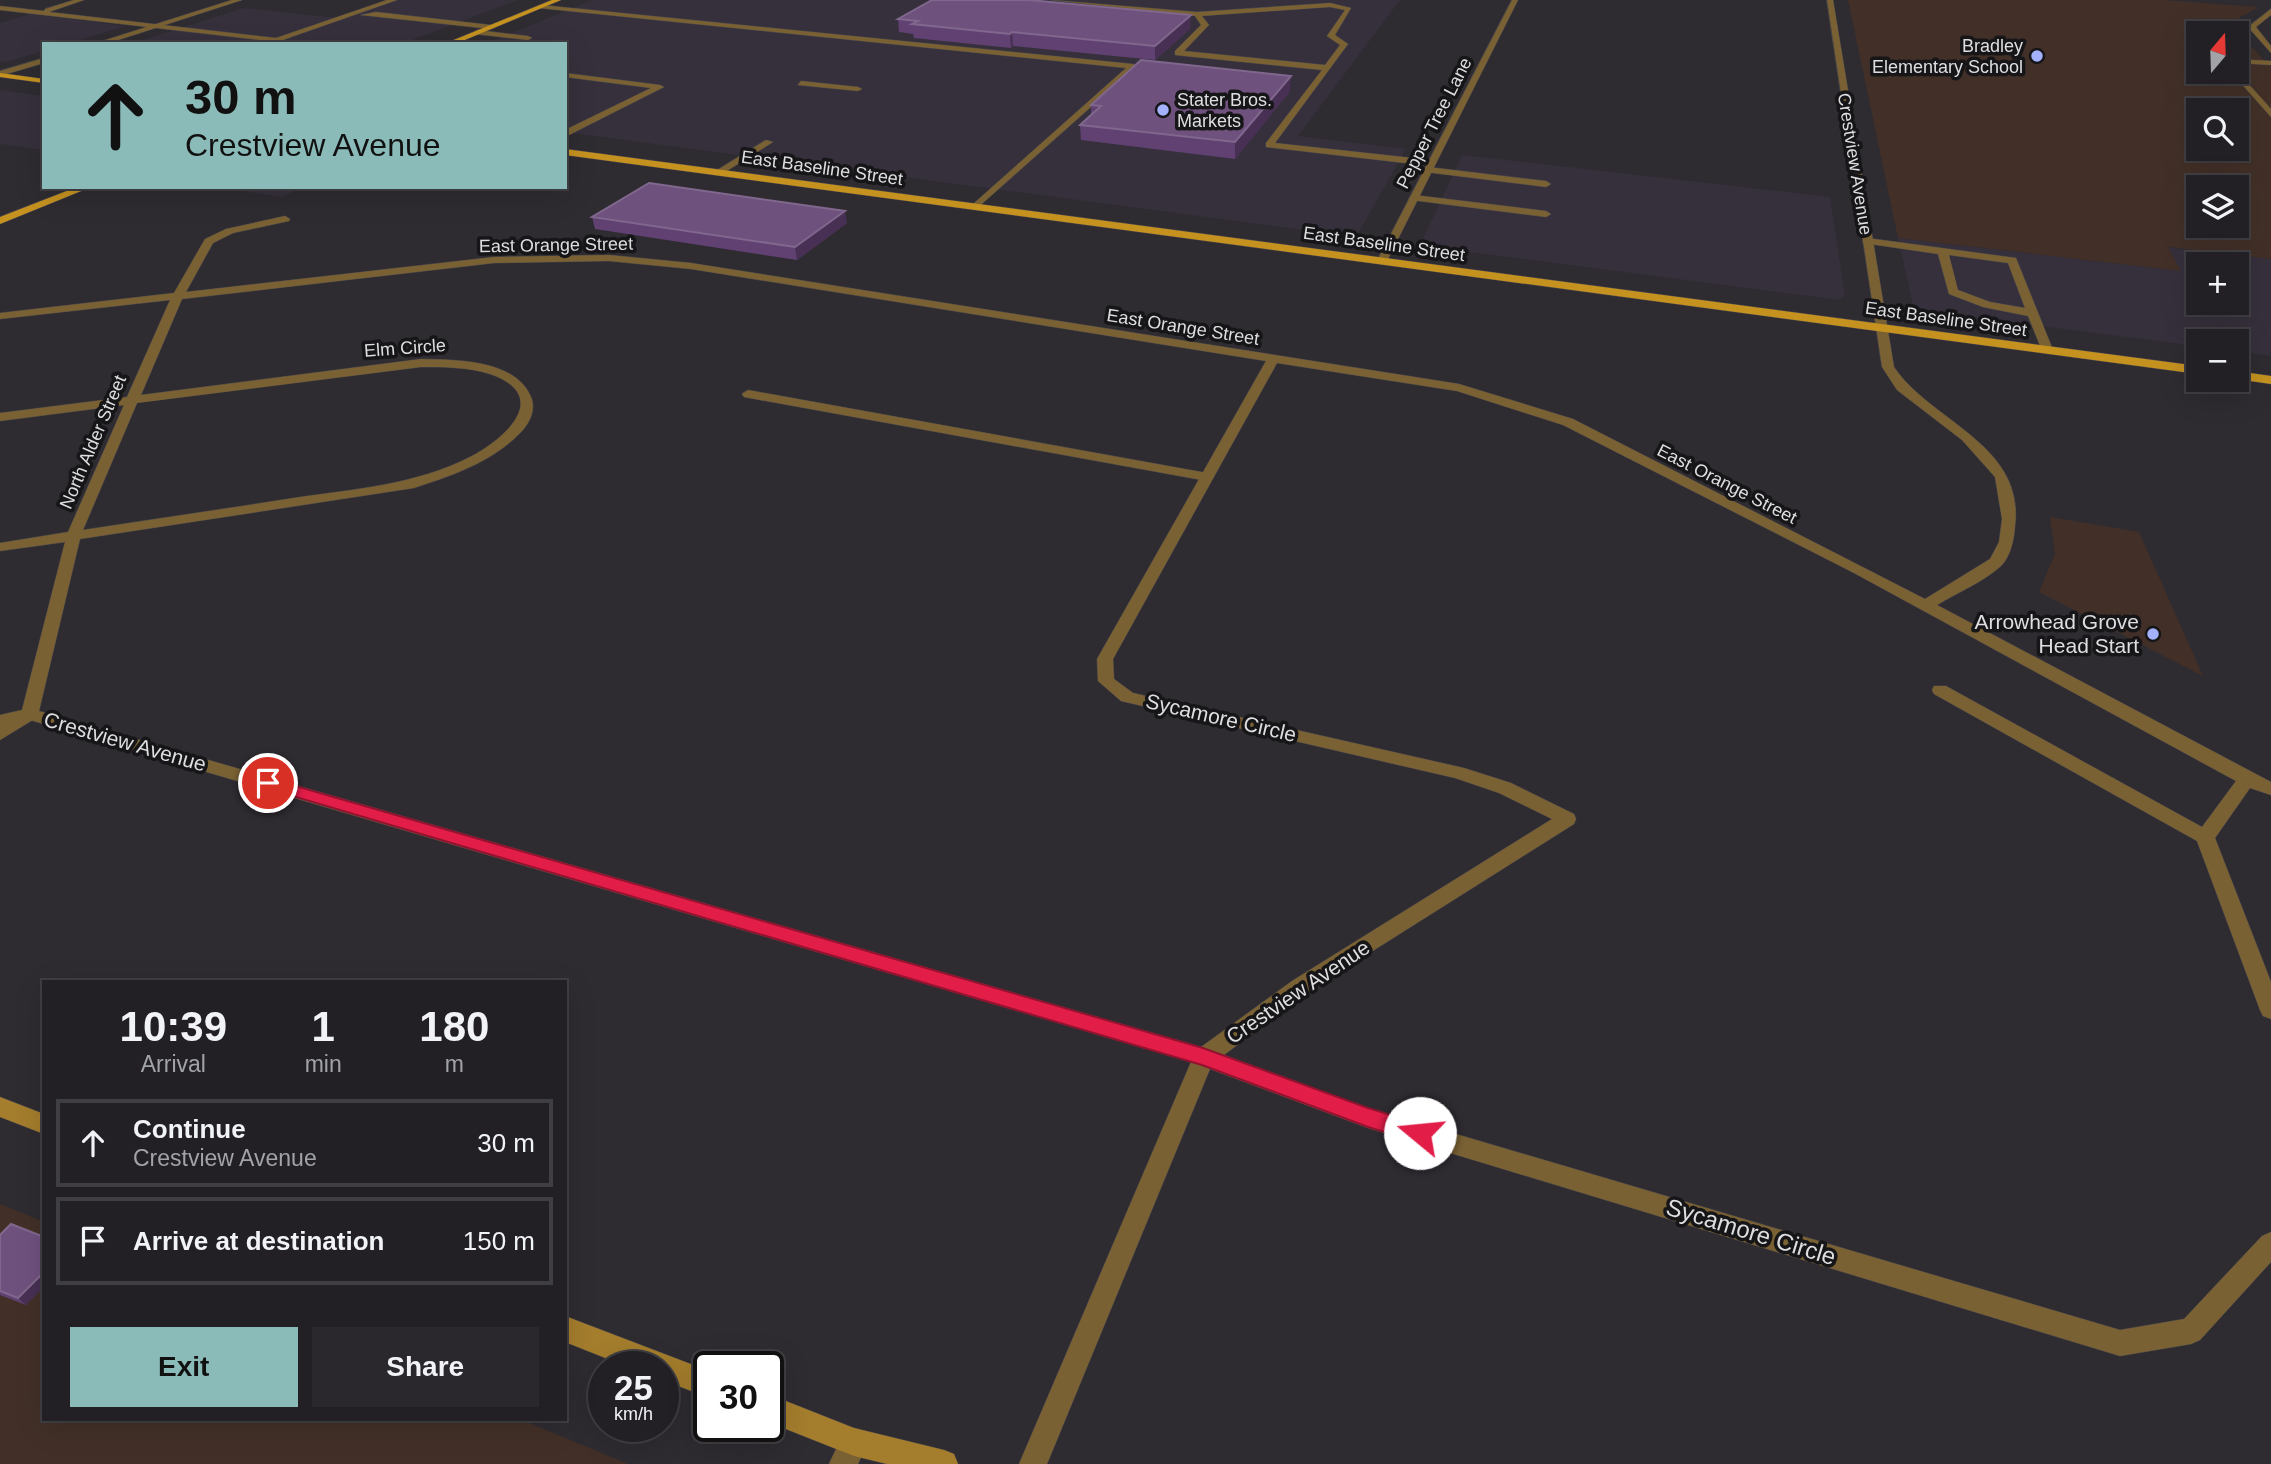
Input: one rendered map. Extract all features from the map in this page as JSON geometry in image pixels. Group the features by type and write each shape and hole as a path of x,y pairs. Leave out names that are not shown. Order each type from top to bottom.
{"main road":[{"path":"453,42 558,0"},
{"path":"0,75 42,81"},
{"name":"East Baseline Street","path":"567,152 2186,368"},
{"path":"0,221 81,189"},
{"path":"2249,377 2271,380"}],"street":[{"path":"37,12 81,0"},
{"path":"103,42 239,0"},
{"path":"0,8 278,40 394,0"},
{"path":"1055,0 1196,13 1330,5 1349,9 1331,37 1344,44 1269,145 1546,184"},
{"name":"Pepper Tree Lane","path":"1382,261 1515,0"},
{"name":"Crestview Avenue","path":"1830,0 1888,367 1901,387 1967,437 2002,476 2009,519 2006,542 1996,562 1925,606"},
{"path":"591,12 610,4"},
{"path":"541,7 1133,66 975,206"},
{"path":"2271,11 2252,27 2271,51"},
{"path":"1196,13 1205,25 1178,53 1327,68"},
{"path":"291,42 360,16 376,14 491,27"},
{"path":"477,32 528,38 518,42"},
{"path":"242,42 253,38"},
{"path":"0,75 42,61"},
{"path":"2249,62 2271,63"},
{"path":"567,75 660,87 567,133"},
{"path":"801,83 858,89"},
{"path":"2245,84 2271,114"},
{"path":"719,172 769,142"},
{"path":"1414,198 1546,214"},
{"name":"North Alder Street","path":"30,714 73,537 177,297 209,242 230,231 253,224 285,219"},
{"path":"1867,241 2012,260 2047,350"},
{"path":"1943,251 1952,292 1987,306 2032,313"},
{"name":"East Orange Street","path":"0,316 494,260 609,258 691,266 1459,388 1568,422 1925,606 2247,779 2271,789"},
{"name":"Sycamore Circle","path":"1273,359 1105,659 1106,681 1127,697 1458,772 1505,788 1567,820"},
{"name":"Elm Circle","path":"0,417 429,363 458,364 496,372 522,390 528,402 525,416 515,431 499,444 456,468 409,485 0,547"},
{"path":"748,394 1207,477"},
{"path":"1940,690 2205,837 2271,1010"},
{"path":"0,734 30,714"},
{"name":"Crestview Avenue","path":"0,721 30,714 1203,1057 1299,987 1567,820"},
{"path":"2205,837 2247,779"},
{"path":"1033,1464 1203,1057"},
{"name":"Sycamore Circle","path":"1203,1057 1368,1118 2120,1343 2191,1331 2271,1244"},
{"path":"0,1107 42,1123"},
{"path":"567,1330 622,1351"},
{"path":"784,1417 849,1453 944,1464"}],"shaded area":[{"path":"391,0 518,0 406,42 136,42 244,8 338,18"},
{"path":"592,0 1400,0 1298,136 1406,149 1356,237 567,132 567,42 491,42"},
{"path":"1848,0 2164,0 2259,7 2239,18 2239,21 2186,21 2186,84 2249,84 2249,44 2271,67 2271,259 2249,256 2249,252 2211,252 2168,247 2181,271 1898,238"},
{"path":"30,14 126,26 74,42 42,42 42,52 7,62 0,61 0,23"},
{"path":"0,90 42,96 42,150 0,144"},
{"path":"1462,155 1830,197 1845,296 1840,300 1431,247 1422,241"},
{"path":"228,189 299,189 282,197"},
{"path":"1898,238 2180,271 2167,247 2210,252 2186,252 2186,315 2249,315 2249,256 2271,259 2271,356 2249,353 2249,329 2186,329 2186,344 1929,312 1913,305"},
{"name":"Arrowhead Grove Head Start","path":"2050,517 2139,532 2203,676 2039,592 2055,554"},
{"path":"0,1204 42,1221 42,1421 525,1421 628,1464 0,1464"}],"building":[{"path":"932,0 1029,0 1191,15 1155,46 912,24 918,21 898,19"},
{"path":"1141,60 1291,76 1235,142 1080,125 1101,106 1091,105"},
{"path":"649,183 845,211 795,247 592,217"},
{"path":"11,1224 42,1236 42,1274 18,1298 0,1291 0,1235"}],"place":[{"name":"Bradley Elementary School","path":"2037,56"},
{"name":"Stater Bros. Markets","path":"1163,110"},
{"name":"Arrowhead Grove Head Start","path":"2153,634"}],"route":[{"path":"268,783 1203,1057 1368,1118 1420,1133"}]}
